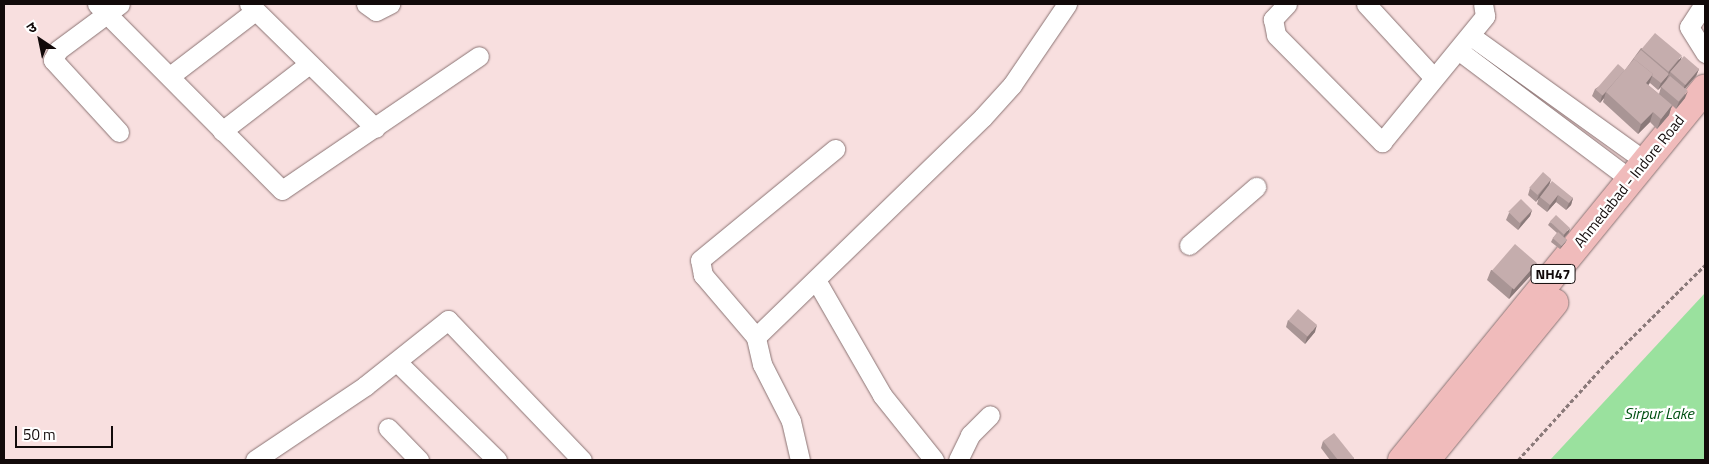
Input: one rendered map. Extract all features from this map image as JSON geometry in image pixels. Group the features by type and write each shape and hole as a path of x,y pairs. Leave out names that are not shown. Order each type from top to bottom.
{"highway":[{"name":"Ahmedabad - Indore Road","path":"1402,460 1705,89"},
{"name":"Ahmedabad - Indore Road","path":"1426,460 1705,118"}],"street":[{"path":"366,4 376,11 390,4"},
{"path":"756,337 983,117 1012,85 1067,4"},
{"path":"1287,4 1273,19 1276,36 1377,140 1387,140 1434,78 1471,36 1486,16 1483,4"},
{"path":"1366,4 1434,78"},
{"path":"1704,4 1690,27 1705,54"},
{"path":"119,132 53,60 58,50 108,7 222,131 282,190 479,56"},
{"path":"170,76 252,8 375,128"},
{"path":"1471,36 1638,170"},
{"path":"1458,50 1638,170"},
{"path":"222,131 309,64"},
{"path":"800,460 791,421 762,364 756,337 703,275 700,260 835,149"},
{"path":"1189,245 1256,187"},
{"path":"816,280 882,395 934,460"},
{"path":"256,460 397,362 448,320 579,459"},
{"path":"397,362 497,460"},
{"path":"958,460 970,435 990,415"},
{"path":"388,428 419,460"}],"path":[{"path":"1518,460 1606,363 1705,265"}],"water":[{"name":"Sirpur Lake","path":"1705,293 1705,460 1550,460"}],"building":[{"path":"1655,33 1682,55 1668,72 1642,49"},
{"path":"1641,50 1669,74 1661,83 1652,76 1653,74 1633,59"},
{"path":"1684,56 1699,69 1685,85 1670,72"},
{"path":"1634,59 1653,74 1646,83 1672,105 1661,119 1653,112 1641,124 1606,92"},
{"path":"1618,64 1625,70 1602,96 1596,90"},
{"path":"1670,76 1688,91 1679,102 1661,87"},
{"path":"1543,172 1551,179 1538,195 1529,188"},
{"path":"1552,181 1573,198 1569,203 1558,195 1550,205 1540,197"},
{"path":"1521,199 1532,210 1520,223 1508,212"},
{"path":"1556,215 1570,228 1564,235 1550,222"},
{"path":"1558,232 1567,240 1562,246 1553,238"},
{"path":"1515,244 1537,263 1514,289 1492,270"},
{"path":"1298,309 1317,325 1308,337 1288,320"},
{"path":"1334,433 1354,458 1352,460 1338,460 1323,441"}]}
